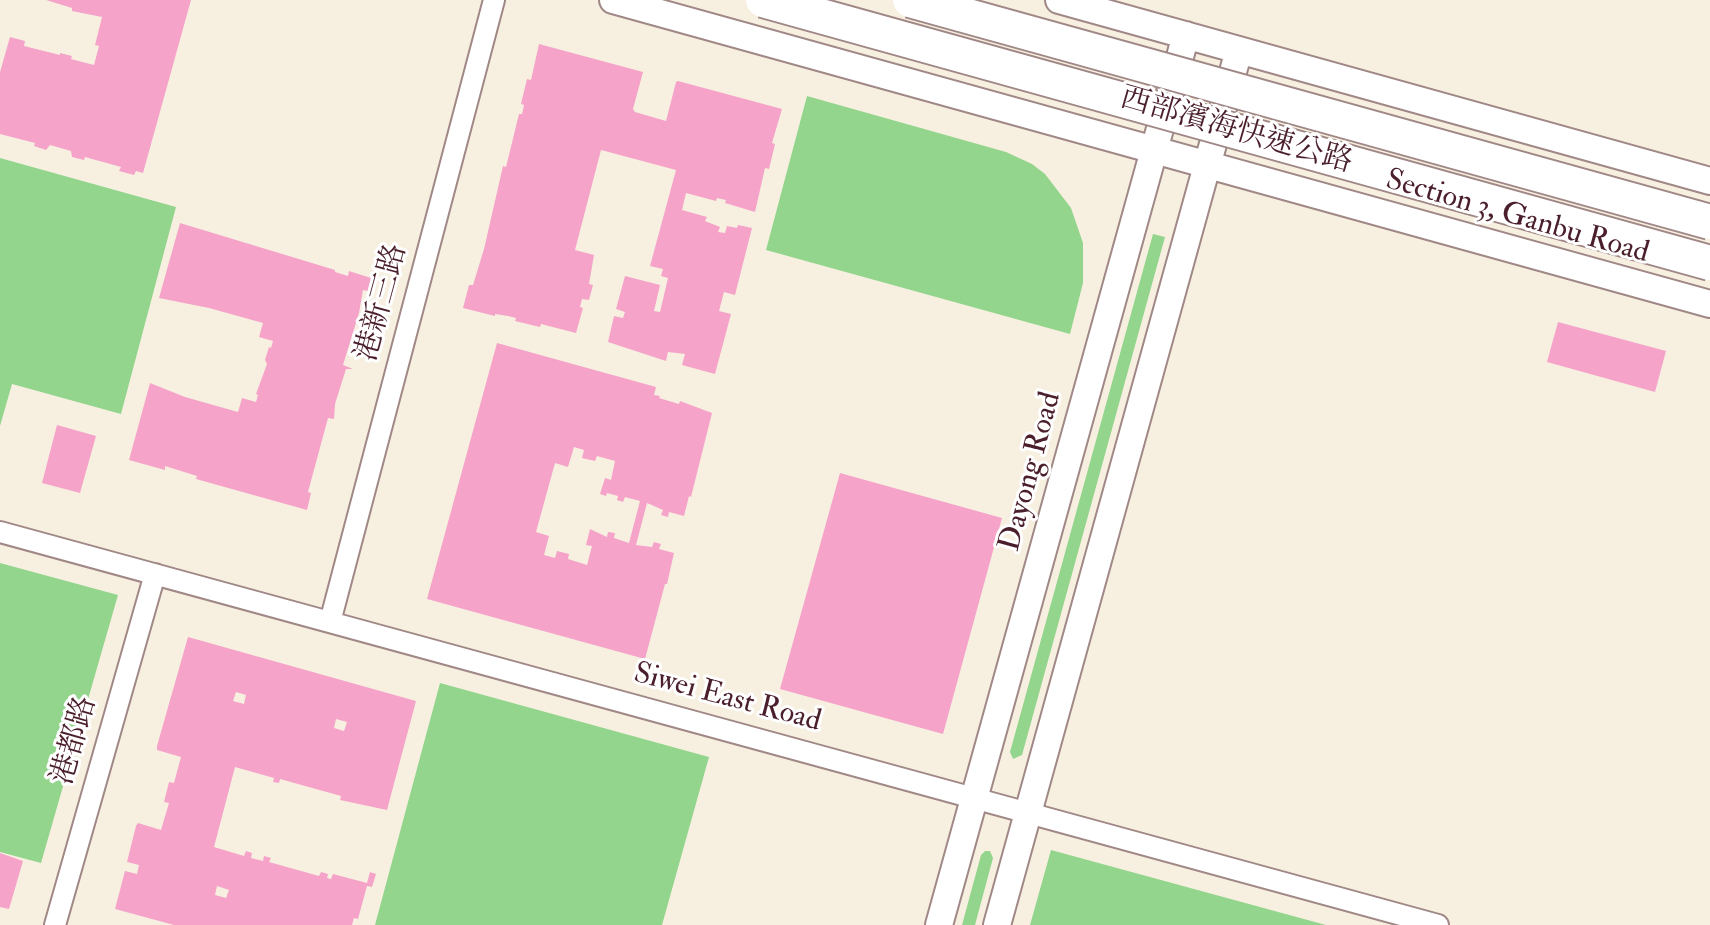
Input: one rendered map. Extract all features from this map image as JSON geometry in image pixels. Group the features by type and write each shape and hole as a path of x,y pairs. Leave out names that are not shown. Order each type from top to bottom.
{"highway":[{"name":"西部濱海快速公路","path":"763,0 1710,263"},
{"name":"西部濱海快速公路","path":"910,0 1710,222"}],"street":[{"name":"港新三路","path":"330,622 494,0"},
{"name":"Section 3, Ganbu Road","path":"613,0 1710,304"},
{"path":"1059,0 1710,181"},
{"name":"Dayong Road","path":"939,925 1186,35"},
{"path":"997,925 1239,50"},
{"name":"Siwei East Road","path":"0,532 1438,925"},
{"name":"港都路","path":"55,925 155,574"}],"green space":[{"path":"807,96 1006,152 1045,174 1071,208 1083,243 1083,283 1070,334 766,250"},
{"path":"0,158 176,207 121,414 12,384 0,426"},
{"path":"1153,234 1165,237 1022,755 1013,759 1010,752"},
{"path":"0,563 118,595 41,863 0,852"},
{"path":"440,683 709,757 662,925 375,925"},
{"path":"1051,850 1326,925 1030,925"},
{"path":"990,851 993,858 975,925 962,925 981,855"}],"building":[{"path":"46,0 191,0 143,173 136,171 134,175 119,171 121,167 85,157 84,160 72,157 71,151 50,145 46,150 34,146 35,143 0,134 0,72 10,37 25,41 24,46 72,56 71,59 94,65 102,17 72,11 72,8"},
{"path":"539,44 643,72 633,109 666,121 678,81 782,109 772,143 775,144 769,169 765,168 755,212 725,203 726,200 717,198 716,201 686,193 682,210 707,217 705,221 720,227 718,232 725,233 727,226 752,228 735,295 724,292 719,311 731,314 715,374 682,365 685,354 668,352 666,361 608,342 614,316 623,318 625,312 616,309 625,276 660,285 654,311 660,312 668,278 661,276 663,269 650,266 676,170 601,150 575,250 594,255 589,284 593,285 589,300 582,299 580,307 583,308 576,333 463,308 484,249 503,166 506,167 519,114 522,114 524,105 521,104 527,79 531,80"},
{"path":"180,223 348,276 349,271 371,278 368,291 363,290 343,365 353,369 346,369 335,404 334,419 328,418 308,492 311,493 307,510 196,479 197,476 165,466 165,470 129,460 150,383 238,412 242,398 256,402 267,364 265,360 273,341 259,337 263,323 159,298"},
{"path":"1558,322 1666,351 1655,392 1547,362"},
{"path":"497,343 656,387 654,395 659,398 679,404 680,401 712,413 684,516 669,512 668,517 661,515 663,510 647,503 636,545 652,547 654,542 661,544 659,549 674,553 645,659 427,599","holes":["574,447 584,450 582,458 595,461 597,456 615,461 611,480 605,478 600,494 618,496 617,500 623,502 625,497 640,501 629,543 614,538 615,533 608,532 607,537 590,529 586,545 592,546 587,565 568,559 569,554 557,551 555,558 544,555 549,536 536,532 555,463 568,467"]},
{"path":"57,425 96,436 80,493 42,483"},
{"path":"840,473 1002,518 943,734 780,689"},
{"path":"188,637 416,701 387,810 340,800 341,796 280,779 279,783 273,782 274,778 235,767 214,847 244,856 246,851 252,853 251,858 263,861 264,856 271,858 269,862 319,876 321,872 331,879 333,874 367,883 370,872 376,874 372,887 367,886 358,919 354,918 352,925 174,925 115,909 125,871 137,874 139,865 127,862 136,826 138,823 161,830 169,803 164,802 169,782 174,783 181,757 157,750","holes":["236,692 246,695 244,704 233,701","336,719 347,722 344,731 334,728","217,886 229,890 226,898 215,895"]},
{"path":"0,853 23,861 9,909 0,907"}]}
